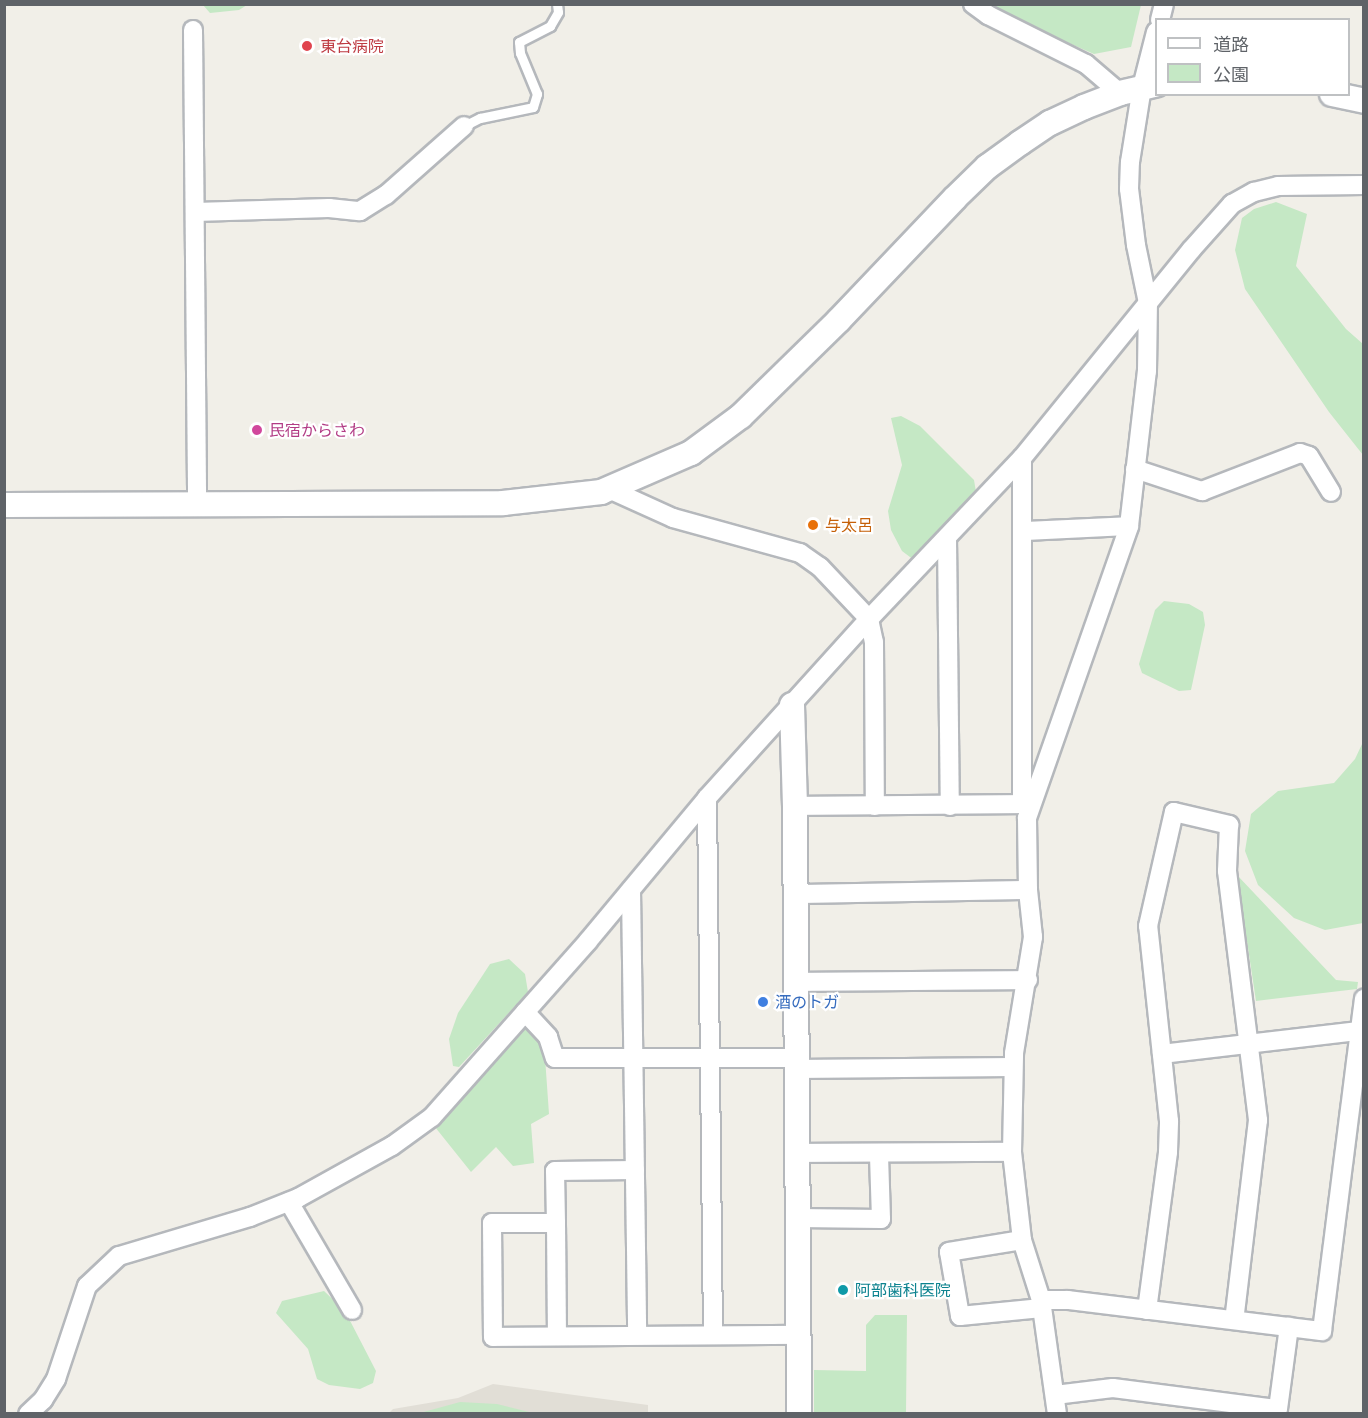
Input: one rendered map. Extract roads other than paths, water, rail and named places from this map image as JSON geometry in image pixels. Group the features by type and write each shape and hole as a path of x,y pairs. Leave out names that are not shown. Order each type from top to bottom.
{"street":[{"path":"973,4 988,15 1140,88"},
{"path":"193,30 197,504"},
{"path":"1026,805 1130,526 1147,371 1148,303 1136,245 1130,189 1132,140 1140,88 1155,36"},
{"path":"4,505 503,503 551,499 609,489 691,453 741,416 987,167 1050,123 1140,88"},
{"path":"1340,96 1364,102"},
{"path":"195,212 329,208 360,211 386,195 465,126"},
{"path":"28,1413 43,1400 56,1380 87,1286 119,1256 250,1217 289,1202 392,1146 432,1117 631,890 707,798 869,619 1023,458 1214,222 1232,204 1247,196 1278,186 1364,185"},
{"path":"1135,469 1202,491 1300,453 1309,456 1330,492"},
{"path":"1023,458 1026,805 1028,890 1033,937 1013,1067 1012,1152 1022,1240 1041,1304 1057,1413"},
{"path":"609,489 673,518 800,554 820,567 869,619 874,642 875,806"},
{"path":"1024,531 1130,526"},
{"path":"947,538 950,806"},
{"path":"792,705 796,894 795,1064 799,1413"},
{"path":"707,798 713,1334"},
{"path":"795,806 1026,805"},
{"path":"1147,1310 1168,1152 1169,1121 1148,926 1174,812 1229,825 1227,871 1258,1120 1234,1320"},
{"path":"631,890 637,1335"},
{"path":"796,894 1028,890"},
{"path":"795,982 1028,980"},
{"path":"1022,1240 949,1252 960,1316 1068,1300 1322,1331 1364,999"},
{"path":"525,1012 548,1037 555,1058 711,1058 795,1064 1013,1067"},
{"path":"1162,1054 1359,1031"},
{"path":"796,1153 1012,1152"},
{"path":"798,1218 881,1219 879,1154"},
{"path":"557,1336 555,1171 635,1170"},
{"path":"289,1202 352,1311"},
{"path":"556,1223 492,1223 493,1337 798,1335"},
{"path":"1055,1395 1113,1388 1278,1409 1289,1327"}],"lane":[{"path":"465,126 480,118 533,107 537,94 520,53 519,42 550,26 558,12 557,4"}],"place":[{"name":"東台病院","path":"307,46"},
{"name":"民宿からさわ","path":"257,430"},
{"name":"与太呂","path":"813,525"},
{"name":"酒のトガ","path":"763,1002"},
{"name":"阿部歯科医院","path":"843,1290"}]}
